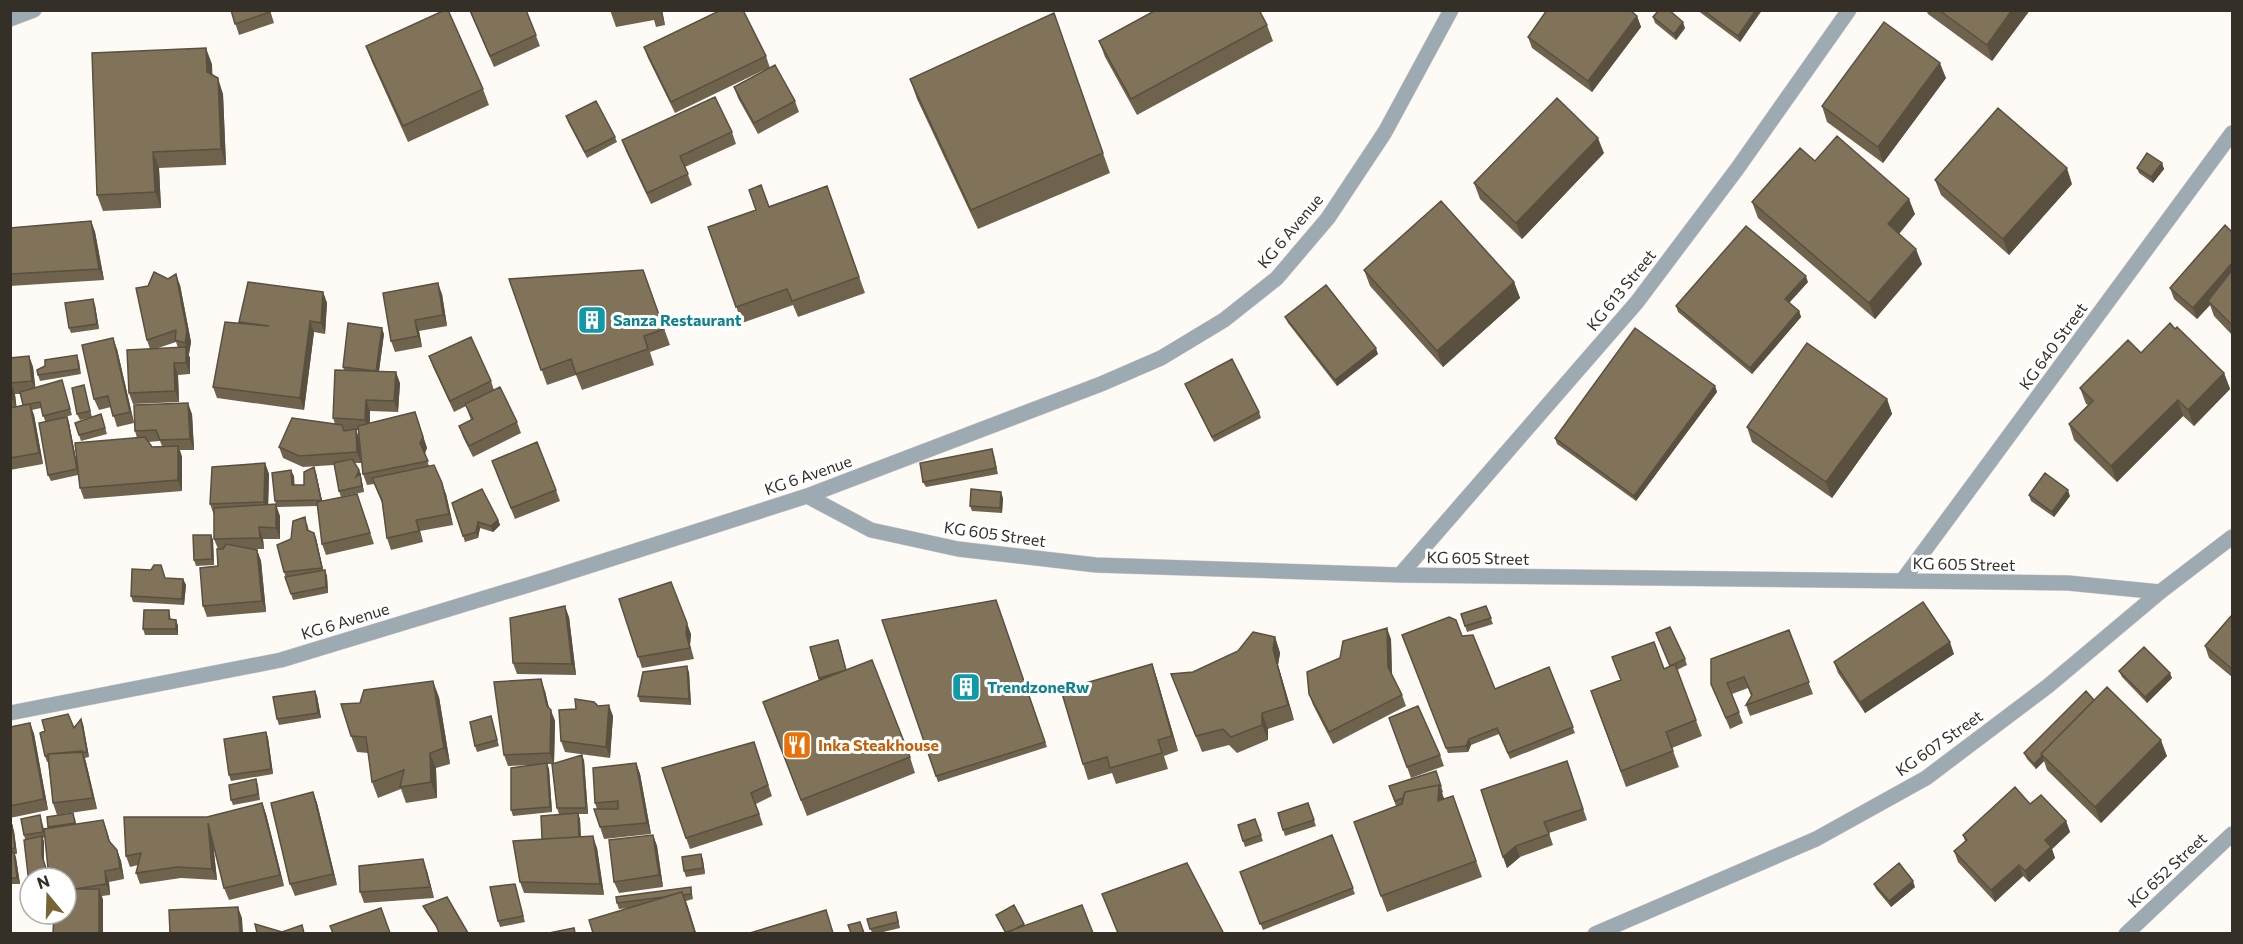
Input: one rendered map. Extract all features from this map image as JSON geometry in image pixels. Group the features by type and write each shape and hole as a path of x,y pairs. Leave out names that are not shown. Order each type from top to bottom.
{"street":[{"path":"10,19 34,10"},
{"name":"KG 6 Avenue","path":"10,713 281,660 807,496 1101,384 1161,358 1224,320 1277,278 1328,218 1385,132 1451,10"},
{"name":"KG 613 Street","path":"1401,575 1637,302 1737,169 1849,10"},
{"name":"KG 640 Street","path":"1902,581 2232,134"},
{"name":"KG 605 Street","path":"807,496 871,530 958,549 1096,565 1401,575 2068,584 2160,592"},
{"name":"KG 607 Street","path":"1595,933 1816,839 1926,778 2048,686 2160,592 2232,537"},
{"name":"KG 652 Street","path":"2126,933 2232,834"}],"building":[{"path":"231,10 270,10 270,12 235,24"},
{"path":"448,10 483,89 403,126 366,46"},
{"path":"470,10 526,10 536,35 490,56"},
{"path":"721,10 743,10 766,56 671,102 644,47"},
{"path":"1156,10 1259,10 1267,25 1131,99 1099,41"},
{"path":"1547,10 1630,10 1637,16 1588,81 1528,37"},
{"path":"1659,10 1669,10 1683,22 1674,34 1653,17"},
{"path":"1703,10 1756,10 1738,36"},
{"path":"1939,10 2012,10 1987,45"},
{"path":"1054,13 1103,153 971,210 910,79"},
{"path":"1884,22 1940,63 1878,147 1822,106"},
{"path":"206,48 207,72 218,78 221,149 153,152 155,192 97,195 92,53"},
{"path":"775,65 795,101 754,123 734,87"},
{"path":"715,97 732,132 680,156 688,174 647,193 622,140"},
{"path":"1557,98 1598,138 1516,223 1474,183"},
{"path":"596,101 615,137 585,152 566,116"},
{"path":"1998,108 2067,168 2003,239 1935,180"},
{"path":"1837,136 1909,199 1888,224 1916,249 1869,303 1752,202 1800,148 1815,161"},
{"path":"2147,153 2162,163 2151,177 2137,168"},
{"path":"761,185 769,207 827,186 859,277 792,301 787,289 736,307 708,227 756,210 749,190"},
{"path":"1441,201 1514,282 1437,351 1364,270"},
{"path":"91,221 99,269 10,274 10,228"},
{"path":"2225,225 2232,232 2232,263 2193,308 2170,288"},
{"path":"1746,226 1806,276 1785,299 1799,311 1750,368 1676,306"},
{"name":"Sanza Restaurant","path":"643,270 664,329 644,336 648,349 576,374 571,359 541,370 509,279"},
{"path":"2232,270 2232,325 2208,301"},
{"path":"154,272 168,279 176,274 187,331 185,343 175,340 176,330 147,340 136,288 148,286"},
{"path":"248,282 323,292 321,323 310,321 300,398 213,387 225,322 269,326 239,322"},
{"path":"438,283 443,315 415,320 418,336 391,341 383,293"},
{"path":"1326,285 1376,348 1335,380 1285,317"},
{"path":"93,299 97,324 69,328 65,303"},
{"path":"348,323 382,328 376,371 343,367"},
{"path":"2170,323 2175,329 2177,327 2224,373 2188,410 2178,400 2111,466 2069,424 2093,401 2080,388 2128,340 2141,353"},
{"path":"1635,328 1715,386 1634,496 1555,438"},
{"path":"471,337 491,381 450,401 429,356"},
{"path":"113,338 130,412 113,416 108,396 94,399 82,345"},
{"path":"1807,343 1887,399 1826,482 1747,427"},
{"path":"186,347 186,363 174,363 175,391 129,393 127,350"},
{"path":"77,355 79,369 38,375 37,370 45,366 45,360"},
{"path":"29,356 32,381 11,383 13,399 10,400 10,358"},
{"path":"1232,359 1259,412 1212,437 1185,384"},
{"path":"335,370 396,372 394,401 366,400 365,420 333,418"},
{"path":"62,380 70,409 43,416 40,402 23,405 20,392"},
{"path":"84,385 90,411 77,414 72,388"},
{"path":"500,387 517,422 469,446 459,426 473,419 465,404"},
{"path":"188,403 190,439 160,440 156,430 135,431 134,405"},
{"path":"30,404 39,453 10,458 10,408"},
{"path":"415,412 423,437 420,443 428,461 363,474 358,426"},
{"path":"101,414 105,428 79,435 75,423"},
{"path":"67,417 77,469 48,475 39,423"},
{"path":"292,418 342,425 344,431 356,429 357,452 299,456 279,447"},
{"path":"145,437 152,447 178,446 178,480 80,488 75,443"},
{"path":"537,442 556,490 511,508 492,461"},
{"path":"992,449 996,468 923,482 920,463"},
{"path":"352,459 359,470 356,477 360,474 362,486 339,491 334,463"},
{"path":"265,463 264,502 210,504 212,467"},
{"path":"434,465 442,483 449,514 416,520 419,531 387,538 382,500 372,478"},
{"path":"314,467 321,500 275,501 272,473 291,470 292,485 304,485 304,472"},
{"path":"2045,473 2068,490 2052,512 2029,495"},
{"path":"482,489 498,520 491,526 478,522 476,532 463,536 452,503"},
{"path":"971,489 1001,492 1000,508 970,506"},
{"path":"357,494 370,533 322,544 317,502"},
{"path":"276,504 276,528 259,527 260,538 214,539 214,508"},
{"path":"305,517 307,530 314,533 322,568 284,572 277,545 291,539 293,521"},
{"path":"193,535 211,535 212,559 194,560"},
{"path":"226,544 257,550 262,601 203,606 200,568 218,566 217,549 223,549"},
{"path":"154,565 161,565 165,578 183,579 182,599 131,596 132,569 151,570"},
{"path":"325,570 326,587 291,594 285,577"},
{"path":"671,582 687,623 686,634 690,648 638,657 619,599"},
{"name":"TrendzoneRw","path":"996,600 1045,742 936,776 882,620"},
{"path":"1923,602 1950,642 1860,702 1834,662"},
{"path":"565,606 572,664 513,663 510,618"},
{"path":"1486,606 1491,618 1465,626 1461,614"},
{"path":"144,610 169,610 169,619 176,620 176,629 143,629"},
{"path":"2232,615 2232,669 2205,646"},
{"path":"1449,617 1456,620 1462,636 1473,635 1495,689 1549,667 1573,727 1508,753 1497,728 1469,739 1466,746 1446,748 1402,635"},
{"path":"1670,627 1685,659 1670,666 1656,633"},
{"path":"1387,628 1388,667 1402,695 1329,732 1309,694 1307,672 1340,658 1343,641"},
{"path":"1789,630 1809,682 1746,705 1752,695 1744,677 1727,683 1739,712 1726,718 1711,684 1711,659"},
{"path":"1253,632 1275,637 1273,649 1288,705 1262,713 1262,725 1231,737 1223,729 1196,736 1171,674 1193,672 1238,651"},
{"path":"838,640 846,670 819,678 810,647"},
{"path":"1654,642 1664,669 1675,664 1696,720 1666,732 1673,751 1621,771 1591,691 1621,680 1612,657"},
{"path":"2144,647 2170,673 2145,697 2119,671"},
{"path":"872,660 910,757 801,800 763,702"},
{"path":"1152,664 1172,736 1158,740 1162,753 1110,768 1107,757 1083,764 1061,690"},
{"path":"687,666 689,699 638,696 643,672"},
{"path":"541,679 547,706 551,710 550,753 504,755 494,682"},
{"path":"433,681 444,748 430,753 431,782 400,787 404,770 372,782 366,737 351,736 341,704 360,703 364,690"},
{"path":"2107,687 2161,740 2095,807 2041,754"},
{"path":"315,691 318,713 277,719 273,697"},
{"path":"2086,691 2094,700 2034,764 2024,753"},
{"path":"575,699 594,702 598,706 609,705 606,747 561,741 559,710 576,709"},
{"path":"1418,706 1440,755 1407,767 1389,718"},
{"path":"68,714 74,728 81,719 87,752 45,756 40,733 45,731 42,720"},
{"path":"491,716 497,740 475,746 470,722"},
{"path":"30,723 44,799 10,806 10,727"},
{"path":"266,732 271,769 229,775 224,739"},
{"path":"754,742 768,785 751,793 759,814 686,838 662,768"},
{"path":"82,751 93,798 53,803 48,754"},
{"path":"582,755 586,808 557,808 552,764"},
{"path":"1567,761 1583,809 1544,822 1549,834 1516,846 1503,857 1481,790"},
{"path":"547,763 550,807 511,810 511,768"},
{"path":"636,763 647,823 600,827 594,809 618,809 618,801 595,803 593,768"},
{"path":"1436,771 1441,786 1405,792 1403,798 1395,801 1389,786"},
{"path":"256,779 258,794 231,800 229,785"},
{"path":"1439,785 1438,801 1453,796 1476,861 1381,896 1354,822 1402,804 1405,792"},
{"path":"2015,787 2030,804 2041,795 2066,821 2045,840 2051,847 2025,871 2019,865 1991,890 1954,851 1967,840 1963,835"},
{"path":"313,792 333,874 290,884 271,803"},
{"path":"262,803 280,875 224,888 208,823 212,869 177,867 136,873 141,853 126,856 124,817 207,817"},
{"path":"1308,803 1314,820 1283,830 1278,813"},
{"path":"73,813 75,823 48,827 47,817"},
{"path":"578,813 579,837 542,839 541,816"},
{"path":"40,815 43,832 24,835 21,819"},
{"path":"1255,819 1261,835 1243,841 1238,825"},
{"path":"103,820 109,841 117,850 120,868 105,871 106,884 78,889 78,866 48,866 44,829"},
{"path":"10,825 12,825 15,848 10,849"},
{"path":"653,835 659,875 614,882 609,840"},
{"path":"1332,835 1353,888 1260,924 1240,872"},
{"path":"42,836 42,856 45,866 27,866 24,840"},
{"path":"593,836 600,884 520,882 513,841"},
{"path":"14,852 17,878 10,878 10,853"},
{"path":"701,854 703,868 684,871 682,857"},
{"path":"423,859 430,887 360,892 359,866"},
{"path":"1187,863 1223,932 1118,933 1102,894"},
{"path":"1899,863 1913,881 1889,901 1874,884"},
{"path":"515,884 523,916 498,921 490,887"},
{"path":"691,887 691,894 683,895 682,892 664,897 617,903 616,897"},
{"path":"78,889 99,889 99,933 53,933 53,926 78,926"},
{"path":"682,892 695,933 593,933 589,920"},
{"path":"447,897 468,933 439,933 423,906"},
{"path":"1014,905 1024,924 1006,933 996,915"},
{"path":"1082,905 1093,933 1004,933"},
{"path":"238,907 240,933 170,933 169,910"},
{"path":"381,908 390,933 333,933 330,926"},
{"path":"826,910 833,933 750,933"},
{"path":"896,912 898,922 870,929 867,919"},
{"path":"860,922 864,933 851,933 848,925"},
{"path":"255,924 282,932 302,925 304,933 257,933"},
{"path":"574,928 575,933 549,933"}],"place":[{"name":"Sanza Restaurant","path":"592,320"},
{"name":"TrendzoneRw","path":"966,687"},
{"name":"Inka Steakhouse","path":"797,745"}]}
